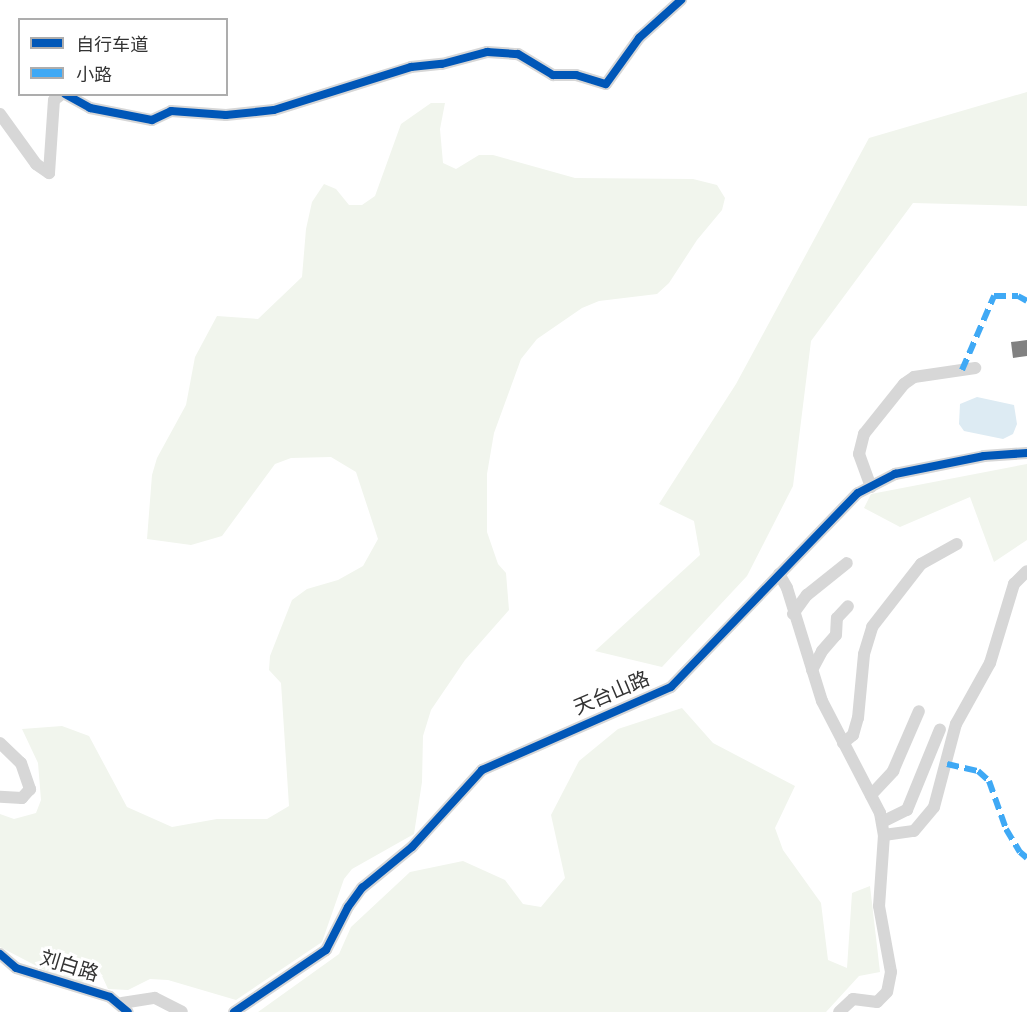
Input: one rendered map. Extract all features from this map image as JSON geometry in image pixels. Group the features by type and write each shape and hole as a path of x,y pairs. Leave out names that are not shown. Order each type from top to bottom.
{"street":[{"path":"68,96 90,108 152,120 171,111 226,115 262,112 411,67 442,64 487,52 518,54 554,75 576,75 606,84 639,38 681,0"},
{"path":"0,114 36,164 48,173 54,100 61,96"},
{"path":"871,487 859,454 864,434 904,384 914,377 975,368"},
{"name":"天台山路","path":"234,1012 326,951 348,907 362,888 412,847 482,770 671,687 842,507 895,474 984,456 1027,453"},
{"path":"843,743 853,735 858,718 864,654 872,627 921,564 957,544"},
{"path":"793,614 807,595 847,563"},
{"path":"884,835 914,831 934,807 957,724 990,663 1011,591 1027,571"},
{"path":"778,574 812,670 843,743 871,795 882,822 884,835 879,906 891,972 887,992 877,1002 853,999 839,1012"},
{"path":"812,670 822,651 836,635 837,618 848,606"},
{"path":"871,795 893,771 919,711"},
{"path":"882,822 907,810 940,729"},
{"path":"0,743 21,763 30,789 22,798 0,797"},
{"name":"刘白路","path":"0,954 16,968 125,1007"},
{"path":"125,1007 156,998 182,1012"}],"shaded area":[{"path":"1027,92 1027,206 913,203 811,341 793,486 747,576 662,667 595,651 700,555 694,521 659,504 736,384 869,138"},
{"path":"431,103 445,103 440,129 443,163 456,169 479,155 493,155 575,178 693,179 717,185 725,198 722,210 697,240 669,283 657,294 599,301 582,308 537,339 521,359 494,433 487,474 487,532 498,564 506,573 509,610 465,660 431,710 423,736 422,782 414,834 352,869 344,879 322,942 236,1000 168,980 150,979 128,990 108,989 97,965 54,949 51,963 95,982 91,985 54,975 0,947 0,814 14,819 36,813 41,800 38,763 22,729 62,726 89,736 127,807 172,827 217,819 267,819 289,806 281,683 269,670 270,656 292,600 307,589 338,580 363,566 378,539 356,472 331,457 291,458 275,464 222,536 191,545 147,539 152,475 157,458 186,405 195,357 217,316 258,319 302,277 306,229 312,202 324,184 336,189 349,205 362,205 375,196 401,124"},
{"path":"977,397 1014,405 1017,424 1013,434 1003,439 964,431 959,424 960,404"},
{"path":"1027,464 1027,540 994,562 970,497 900,527 864,508 871,494"},
{"path":"682,708 713,743 795,786 775,828 783,850 821,903 828,960 847,968 852,893 870,886 880,972 859,976 826,1012 258,1012 339,954 351,927 410,872 463,861 505,880 523,904 541,907 565,878 551,815 579,761 618,729"}],"building":[{"path":"1027,340 1027,356 1013,358 1011,342"}],"marked path":[{"path":"962,370 994,296 1018,296 1027,301"},
{"path":"947,764 978,771 989,781 1006,829 1020,852 1027,858"}],"cycle path":[{"path":"69,96 90,108 152,120 171,111 226,115 274,110 411,67 442,64 487,52 518,54 553,75 576,75 606,84 639,38 681,0"},
{"path":"234,1012 326,950 348,907 362,888 412,847 482,770 671,687 858,493 895,474 984,456 1027,453"},
{"path":"0,954 16,968 110,997 128,1012"}]}
